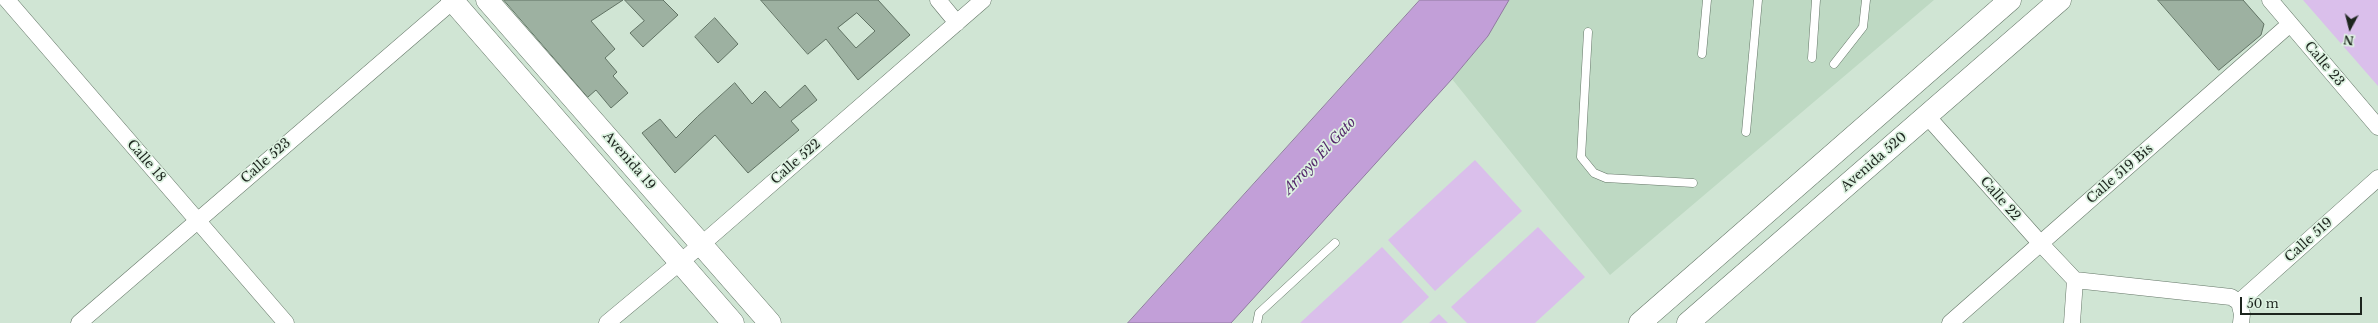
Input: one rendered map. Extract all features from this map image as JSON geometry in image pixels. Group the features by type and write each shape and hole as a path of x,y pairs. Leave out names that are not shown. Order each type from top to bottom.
{"main road":[{"path":"453,0 733,323"},
{"name":"Avenida 19","path":"487,0 770,323"},
{"path":"1640,323 2010,0"},
{"name":"Avenida 520","path":"1688,323 2060,0"}],"street":[{"name":"Calle 18","path":"7,0 286,323"},
{"name":"Calle 523","path":"79,323 453,0"},
{"path":"938,0 957,23"},
{"name":"Calle 522","path":"607,323 680,263 983,0"},
{"name":"Calle 23","path":"2270,0 2378,127"},
{"name":"Calle 519 Bis","path":"1950,323 2290,24"},
{"name":"Calle 22","path":"1927,116 2041,244 2076,280"},
{"name":"Calle 519","path":"2239,302 2378,178"},
{"path":"2072,323 2076,280 2231,297 2239,302 2241,323"}],"lane":[{"path":"1702,54 1707,0"},
{"path":"1746,132 1758,0"},
{"path":"1812,58 1816,0"},
{"path":"1834,64 1863,27 1866,0"},
{"path":"1588,32 1582,157 1594,173 1606,178 1693,183"},
{"path":"1257,323 1259,313 1336,243"}],"shaded area":[{"path":"1505,0 1934,0 1610,275 1452,79 1488,36"},
{"path":"2303,0 2378,0 2378,86"},
{"path":"1475,160 1522,211 1435,291 1388,240"},
{"path":"1538,227 1585,277 1535,323 1467,323 1451,307"},
{"path":"1382,247 1429,297 1401,323 1300,323"},
{"path":"1439,314 1448,323 1429,323"}],"water":[{"name":"Arroyo El Gato","path":"1420,0 1509,0 1488,36 1452,79 1231,323 1128,323"}],"building":[{"path":"504,0 623,0 591,21 615,49 605,58 617,72 613,76 628,93 611,108 596,90 588,97"},
{"path":"625,0 663,0 678,15 643,47 630,33 644,21"},
{"path":"761,0 878,0 910,35 858,80 826,39 808,54","holes":["857,13 875,31 856,48 838,28"]},
{"path":"2158,0 2243,0 2264,24 2261,35 2219,70"},
{"path":"715,18 738,44 718,63 695,37"},
{"path":"735,83 752,104 765,91 780,108 805,85 817,100 791,121 799,130 748,173 715,135 675,173 642,133 660,119 676,138"}]}
